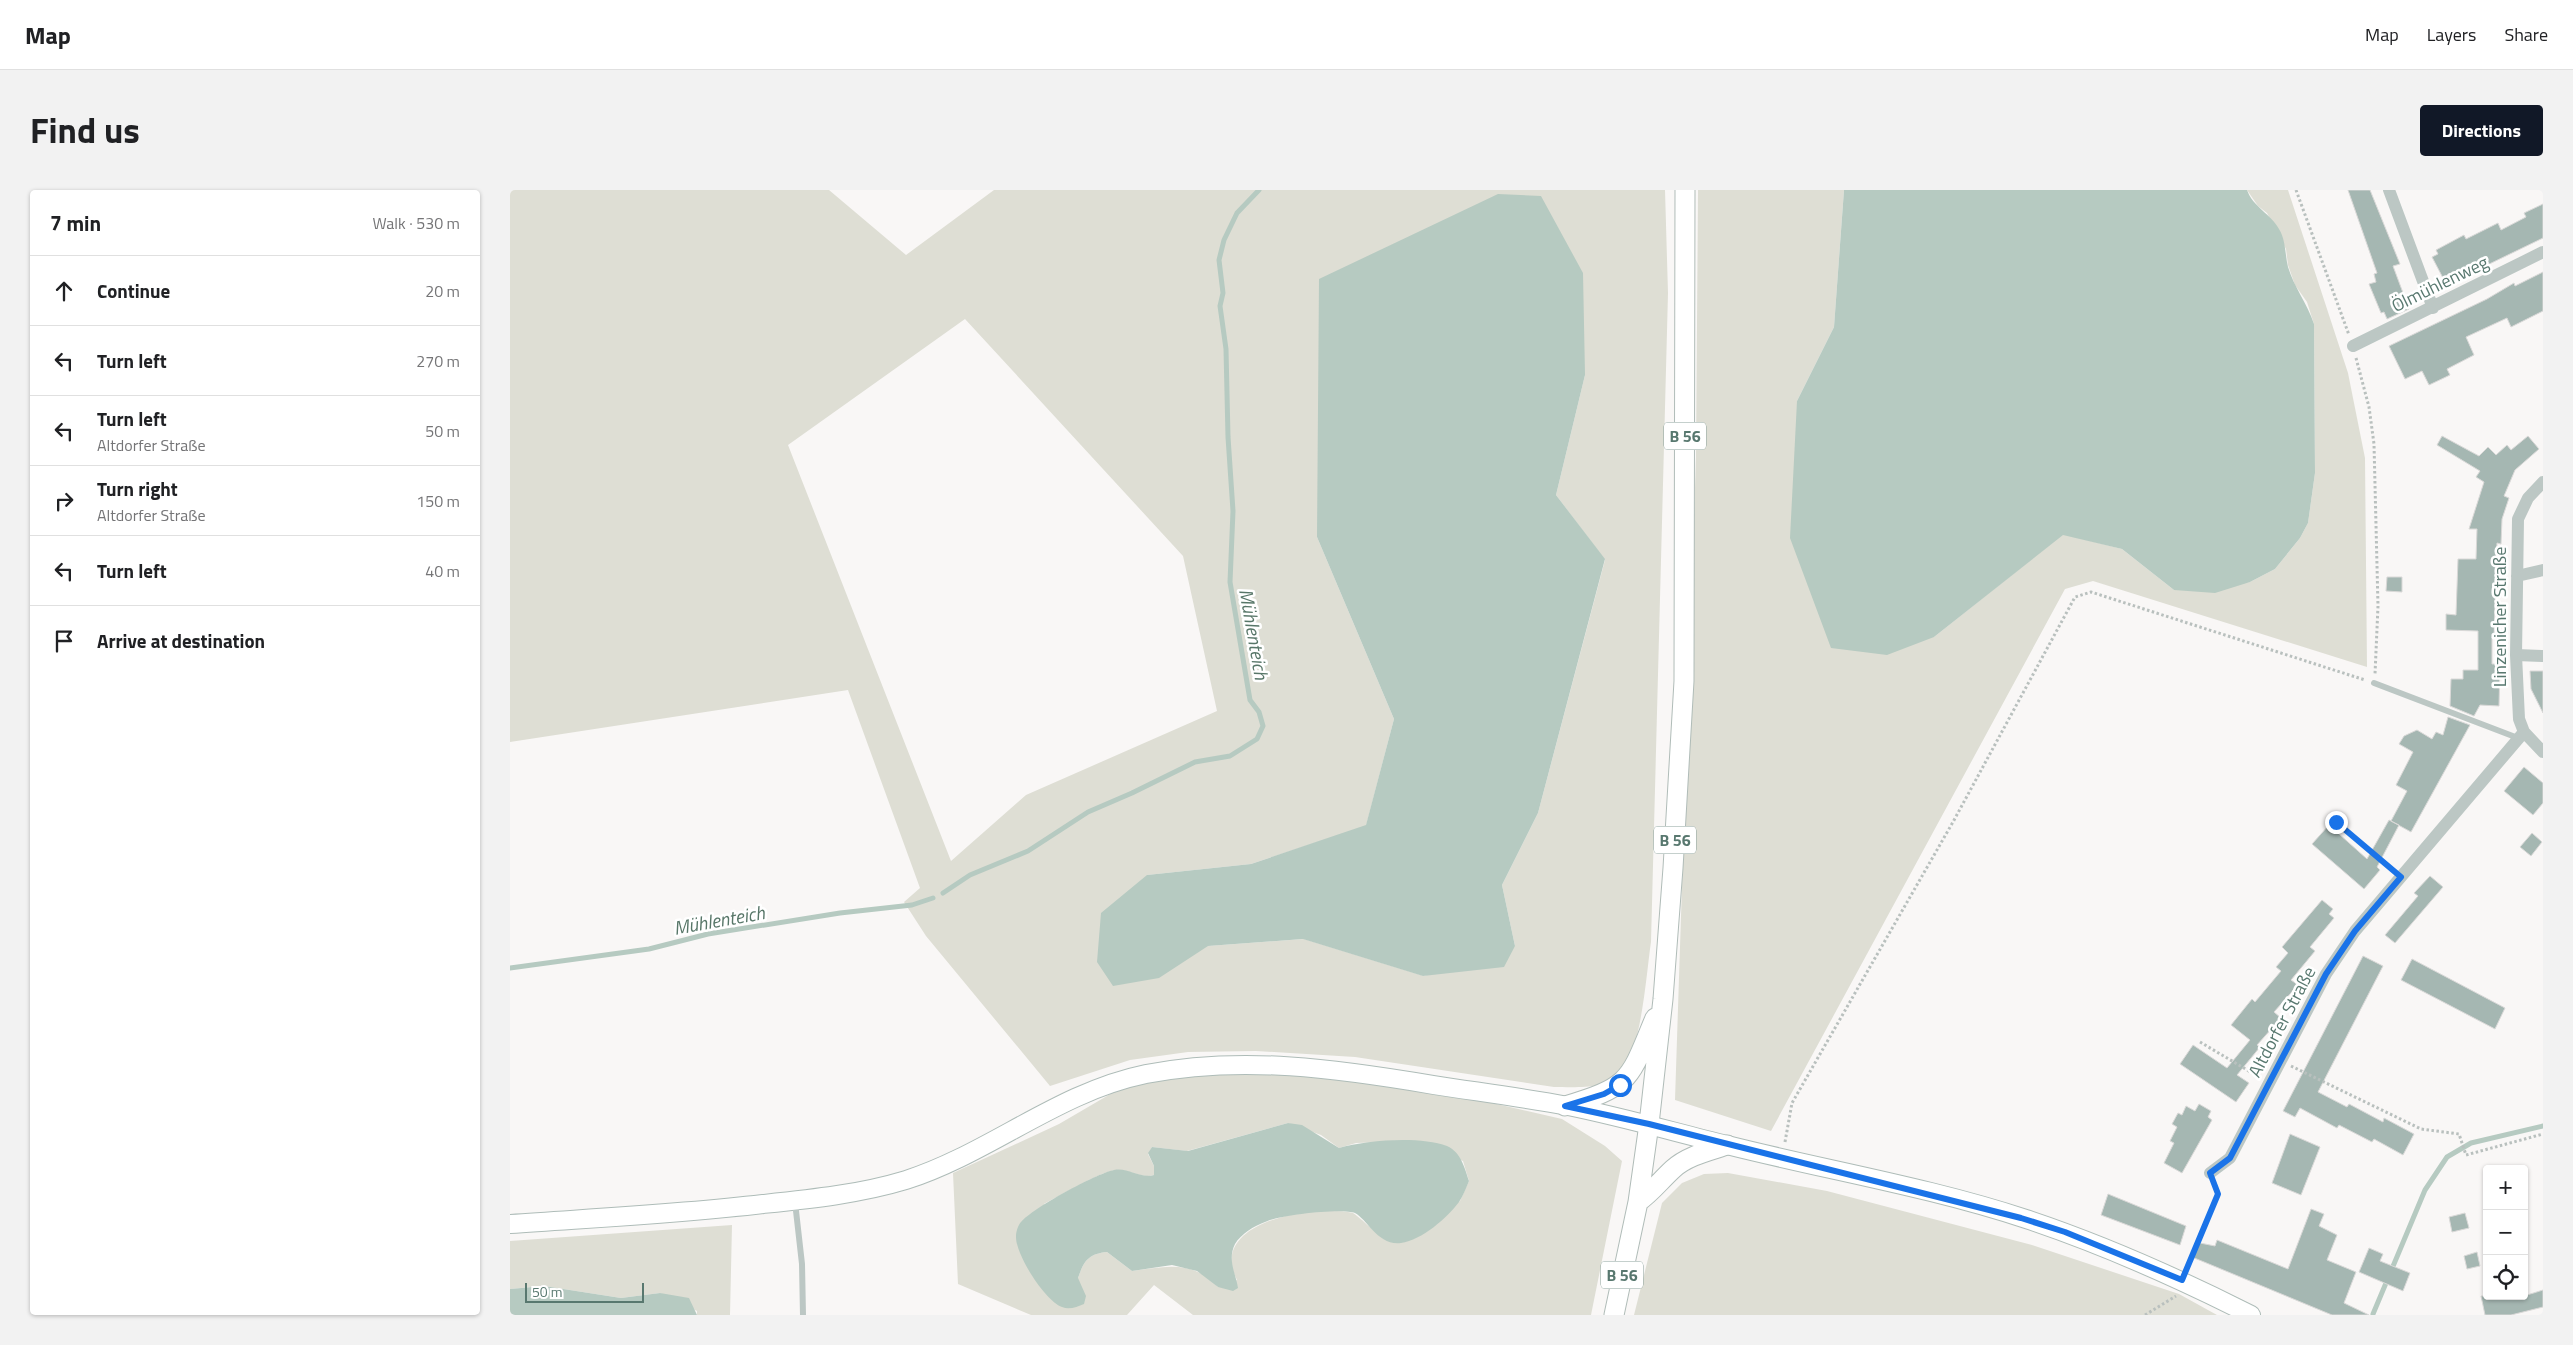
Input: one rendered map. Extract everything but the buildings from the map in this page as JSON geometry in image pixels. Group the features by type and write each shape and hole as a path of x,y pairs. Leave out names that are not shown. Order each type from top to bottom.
{"main road":[{"name":"B 56","path":"1614,1315 1638,1202 1663,999 1684,681 1685,190"},
{"path":"1565,1106 1604,1094 1620,1085 1634,1068 1663,999"},
{"path":"510,1224 734,1208 855,1192 904,1180 989,1145 1056,1106 1108,1083 1147,1074 1210,1065 1283,1065 1352,1072 1565,1106 1649,1124 2021,1218 2065,1232 2187,1283 2251,1315"},
{"path":"1638,1202 1653,1191 1673,1169 1702,1153 1727,1145"}],"street":[{"path":"2389,190 2432,308"},
{"name":"Ölmühlenweg","path":"2353,346 2543,252"},
{"name":"Linzenicher Straße","path":"2521,735 2516,655 2518,520 2528,498 2543,482"},
{"path":"2517,576 2543,570"},
{"path":"2516,655 2543,656"},
{"path":"2521,735 2543,752"},
{"name":"Altdorfer Straße","path":"2210,1173 2230,1158 2326,974 2355,931 2521,735"}],"lane":[{"path":"2374,683 2521,735"},
{"path":"795,1201 802,1264 803,1315"}],"path":[{"path":"1783,1158 1792,1103 1953,822 2076,597 2091,592 2374,683 2378,606 2374,444 2369,406 2353,346 2296,190"},
{"path":"2336,822 2401,877"},
{"path":"2200,1042 2270,1083"},
{"path":"2282,1061 2420,1129 2458,1134 2466,1155 2543,1134"},
{"path":"2145,1315 2187,1283 2218,1194 2210,1173"}],"shaded area":[{"path":"510,190 829,190 906,255 994,190 1665,190 1668,293 1651,942 1642,1010 1634,1047 1621,1073 1607,1082 1580,1087 1554,1087 1355,1057 1256,1051 1188,1052 1130,1060 1050,1086 926,936 904,902 920,888 848,690 510,742","holes":["965,319 1183,556 1217,711 1026,795 951,861 788,445","1585,375 1556,495 1605,560 1538,813 1502,885 1515,946 1424,976 1304,939 1208,946 1147,875 1251,864 1366,826 1394,719 1317,537"]},
{"path":"1698,190 1844,190 1834,327 1797,401 1934,637 2063,534 2122,549 2174,590 2250,582 2275,569 2300,538 2308,523 2315,473 2314,324 2307,302 2295,285 2288,265 2286,249 2267,213 2258,206 2247,190 2288,190 2348,373 2365,458 2367,667 2093,581 2065,589 1771,1131 1675,1100 1696,457"},
{"path":"1844,190 2247,190 2253,201 2276,224 2281,233 2288,267 2314,324 2315,473 2308,523 2300,538 2275,569 2250,582 2215,593 2174,590 2122,549 2063,535 1934,637 1887,655 1831,648 1790,538 1797,401 1834,327"},
{"path":"1498,194 1541,196 1583,273 1585,375 1556,495 1605,559 1538,813 1502,885 1515,946 1504,967 1423,976 1303,939 1208,946 1159,978 1113,986 1097,962 1101,913 1147,875 1251,864 1366,825 1394,719 1317,537 1319,279"},
{"path":"1249,1070 1319,1074 1470,1098 1562,1119 1605,1146 1622,1161 1591,1315 1193,1315 1154,1285 1127,1315 1031,1315 958,1284 953,1173 1059,1124 1119,1089 1169,1078","holes":["1288,1123 1321,1135 1339,1148 1356,1143 1414,1141 1463,1161 1469,1181 1460,1201 1385,1239 1353,1213 1315,1211 1270,1221 1250,1230 1237,1243 1232,1260 1237,1280 1218,1287 1198,1272 1178,1267 1132,1271 1107,1252 1088,1259 1082,1267 1078,1278 1044,1204 1080,1184 1110,1171 1121,1170 1145,1176 1154,1175 1154,1166 1148,1154 1152,1147 1187,1151"]},
{"path":"1288,1123 1302,1125 1339,1148 1393,1140 1423,1141 1447,1146 1456,1152 1464,1166 1469,1181 1459,1202 1448,1215 1417,1238 1401,1243 1393,1243 1386,1240 1355,1213 1348,1212 1324,1212 1272,1219 1252,1228 1238,1240 1233,1250 1232,1261 1238,1288 1233,1291 1218,1287 1197,1271 1172,1265 1132,1271 1107,1252 1091,1257 1082,1267 1078,1278 1086,1296 1084,1304 1067,1308 1055,1303 1040,1287 1020,1254 1017,1244 1017,1229 1028,1216 1065,1192 1114,1170 1124,1170 1149,1176 1154,1175 1154,1166 1148,1153 1152,1147 1188,1151"},
{"path":"1728,1173 1827,1191 2032,1245 2179,1294 2217,1315 1634,1315 1662,1203 1682,1183 1704,1174"},
{"path":"732,1225 730,1315 697,1315 697,1311 660,1293 621,1298 544,1286 510,1289 510,1241"},
{"path":"544,1286 621,1298 660,1293 689,1298 697,1315 510,1315 510,1289"}],"waterway":[{"name":"Mühlenteich","path":"943,893 970,875 1028,851 1088,812 1195,762 1230,756 1257,739 1263,726 1259,712 1250,700 1230,582 1233,511 1228,437 1226,349 1220,306 1223,293 1219,260 1224,240 1237,213 1259,190"},
{"name":"Mühlenteich","path":"510,968 649,949 708,934 840,913 912,905 933,898"},
{"path":"2373,1314 2425,1190 2447,1157 2471,1143 2543,1126"}],"route":[{"path":"1620,1085 1604,1094 1565,1106 1649,1124 1727,1145 1880,1180 2021,1218 2065,1232 2182,1280 2218,1194 2210,1173 2230,1158 2326,974 2355,931 2401,877 2336,822"}]}
